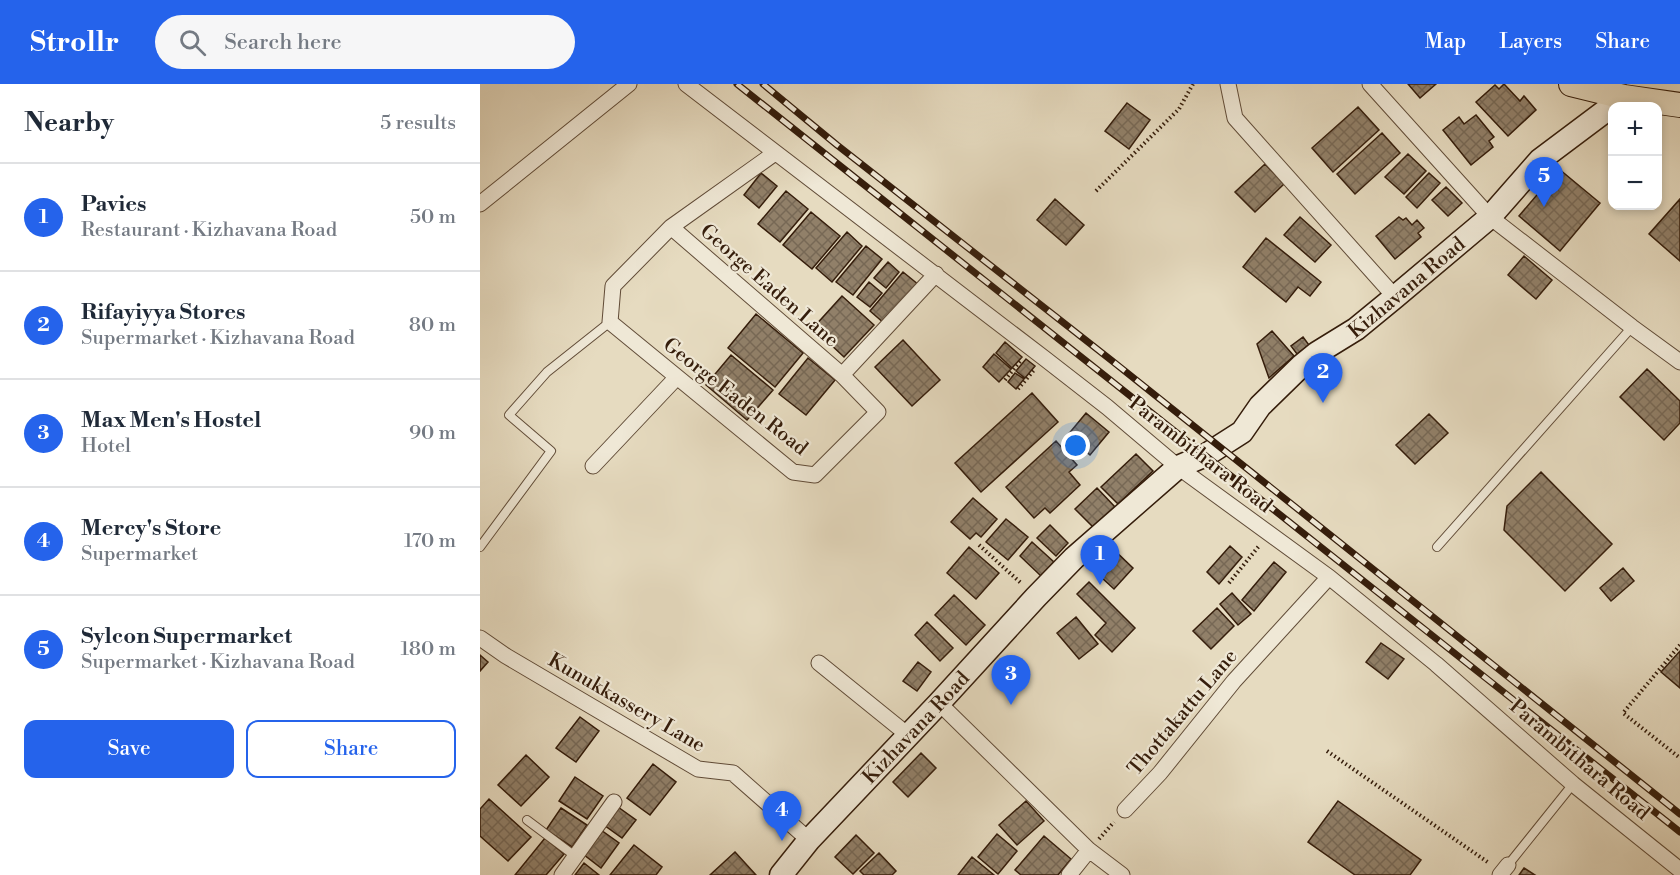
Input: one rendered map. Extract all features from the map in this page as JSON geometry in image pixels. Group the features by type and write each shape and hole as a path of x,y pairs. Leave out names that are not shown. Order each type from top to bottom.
{"main road":[{"path":"1571,84 1624,90 1680,105"}],"street":[{"path":"480,204 629,84"},
{"name":"Parambithara Road","path":"686,84 1107,407 1178,467 1329,577 1436,664 1574,784 1680,870"},
{"path":"1228,84 1235,118 1395,297"},
{"path":"1370,84 1490,217 1680,362"},
{"name":"Kizhavana Road","path":"781,875 809,840 1074,558 1178,467 1206,455 1242,432 1260,406 1301,366 1317,353 1356,329 1490,217 1540,160 1624,90"},
{"path":"610,322 613,286 671,227 775,153"},
{"name":"George Eaden Lane","path":"671,227 842,375"},
{"path":"842,375 936,274"},
{"name":"George Eaden Road","path":"610,322 793,472 815,475 878,412 842,375"},
{"path":"593,466 677,377"},
{"name":"Thottakattu Lane","path":"1125,810 1160,773 1234,681 1329,577"},
{"name":"Kunukkassery Lane","path":"480,638 506,656 698,769 733,773 809,840"},
{"path":"819,663 908,735"},
{"path":"939,703 1089,850 1122,875"},
{"path":"562,875 614,802"},
{"path":"1069,875 1089,850"}],"lane":[{"path":"480,547 551,451 509,415 547,372 610,322"},
{"path":"1437,547 1632,327"},
{"path":"1503,871 1574,784"},
{"path":"527,820 575,856"}],"path":[{"path":"1096,191 1179,109 1193,84"},
{"path":"1005,380 1031,348"},
{"path":"1018,389 1044,358"},
{"path":"1229,583 1269,534"},
{"path":"979,545 1035,597"},
{"path":"1680,645 1623,713 1680,758"},
{"path":"1327,751 1503,871"},
{"path":"1089,850 1125,810"}],"building":[{"path":"1408,84 1436,84 1420,98"},
{"path":"1504,84 1520,101 1524,96 1536,110 1508,136 1476,102 1495,85 1499,89"},
{"path":"1127,103 1150,120 1129,149 1105,131"},
{"path":"1358,107 1379,130 1333,172 1312,148"},
{"path":"1476,115 1494,137 1489,141 1493,147 1471,165 1443,130 1459,117 1464,124"},
{"path":"1382,133 1400,153 1355,194 1337,174"},
{"path":"1408,154 1426,171 1404,194 1385,177"},
{"path":"1265,164 1284,184 1255,212 1235,192"},
{"path":"1559,169 1600,203 1560,251 1519,216"},
{"path":"761,173 777,186 759,208 744,195"},
{"path":"1429,173 1440,183 1417,208 1406,197"},
{"path":"1446,187 1462,203 1448,216 1432,200"},
{"path":"786,191 808,209 780,242 758,224"},
{"path":"1055,199 1084,225 1066,245 1037,220"},
{"path":"1680,199 1680,261 1649,234"},
{"path":"811,212 840,236 812,269 783,245"},
{"path":"1300,217 1331,245 1315,262 1284,235"},
{"path":"1399,217 1403,220 1406,218 1412,225 1417,220 1424,228 1418,233 1421,237 1395,259 1376,236"},
{"path":"847,232 862,246 832,282 816,268"},
{"path":"1266,238 1321,282 1310,296 1298,287 1286,302 1243,267"},
{"path":"866,246 882,259 853,295 836,282"},
{"path":"1524,256 1552,280 1536,299 1508,275"},
{"path":"888,262 899,272 886,288 874,278"},
{"path":"903,272 919,285 885,324 870,311"},
{"path":"869,282 882,293 870,307 857,297"},
{"path":"842,296 874,325 844,357 813,328"},
{"path":"756,314 803,353 775,387 728,348"},
{"path":"1272,331 1294,356 1269,378 1257,344"},
{"path":"1303,337 1309,345 1297,354 1291,346"},
{"path":"903,340 940,380 912,406 875,367"},
{"path":"1005,342 1022,357 1012,368 996,353"},
{"path":"994,354 1011,369 999,382 983,367"},
{"path":"731,355 773,390 747,420 706,385"},
{"path":"808,358 835,380 806,415 779,394"},
{"path":"1026,359 1035,366 1025,378 1016,371"},
{"path":"1647,369 1680,401 1680,423 1664,440 1620,397"},
{"path":"1015,373 1024,379 1016,389 1008,382"},
{"path":"1032,393 1058,422 981,492 955,463"},
{"path":"1086,413 1109,432 1090,455 1067,436"},
{"path":"1429,414 1448,433 1415,464 1396,445"},
{"path":"1056,441 1077,465 1069,472 1080,485 1050,513 1045,508 1034,518 1006,487"},
{"path":"1136,454 1153,471 1118,504 1101,487"},
{"path":"1541,472 1612,544 1565,591 1504,530 1507,506"},
{"path":"1097,488 1115,507 1093,527 1075,509"},
{"path":"973,498 997,519 981,537 976,533 970,539 951,522"},
{"path":"1006,519 1028,537 1008,560 986,542"},
{"path":"1050,525 1068,543 1056,556 1037,538"},
{"path":"1032,542 1054,562 1041,576 1020,556"},
{"path":"1109,545 1133,568 1114,589 1089,566"},
{"path":"1230,546 1242,557 1219,584 1207,572"},
{"path":"969,547 999,573 976,599 947,573"},
{"path":"1274,562 1286,572 1254,611 1242,600"},
{"path":"1623,568 1634,581 1611,601 1600,588"},
{"path":"1089,582 1135,628 1112,652 1095,635 1106,623 1077,594"},
{"path":"1232,593 1251,614 1238,625 1220,604"},
{"path":"954,595 985,625 966,645 935,615"},
{"path":"1217,608 1234,626 1211,649 1193,631"},
{"path":"1076,617 1098,644 1079,659 1057,633"},
{"path":"927,622 953,648 940,661 915,635"},
{"path":"1381,643 1404,659 1388,679 1366,662"},
{"path":"1680,651 1680,688 1661,672"},
{"path":"480,655 488,662 480,671"},
{"path":"918,662 931,672 917,691 903,681"},
{"path":"580,717 599,731 576,762 556,748"},
{"path":"921,753 936,768 908,797 893,782"},
{"path":"526,755 549,777 521,806 498,785"},
{"path":"653,764 676,782 650,815 627,798"},
{"path":"575,777 603,796 587,819 559,801"},
{"path":"489,799 531,837 508,861 480,836 480,809"},
{"path":"1026,801 1044,821 1017,845 999,825"},
{"path":"1338,801 1421,860 1410,875 1355,875 1308,842"},
{"path":"618,807 636,820 622,838 604,825"},
{"path":"561,808 587,825 572,847 546,830"},
{"path":"601,830 619,843 601,868 583,854"},
{"path":"997,834 1017,851 998,874 978,857"},
{"path":"856,835 874,853 853,874 835,857"},
{"path":"1044,836 1071,859 1058,875 1021,875 1015,870"},
{"path":"545,838 564,854 546,875 515,875"},
{"path":"634,845 662,867 656,875 610,875"},
{"path":"735,852 756,875 710,875"},
{"path":"879,853 896,871 892,875 864,875 860,871"},
{"path":"972,857 994,875 958,875"},
{"path":"584,863 599,875 575,875"},
{"path":"1524,868 1535,875 1519,875"}],"railway":[{"path":"737,84 1680,832"},
{"path":"763,84 1680,814"}],"place":[{"name":"Sylcon Supermarket","path":"1544,207"},
{"name":"Rifayiyya Stores","path":"1323,403"},
{"name":"Pavies","path":"1100,585"},
{"name":"Max Men's Hostel","path":"1011,705"},
{"name":"Mercy's Store","path":"782,841"}]}
